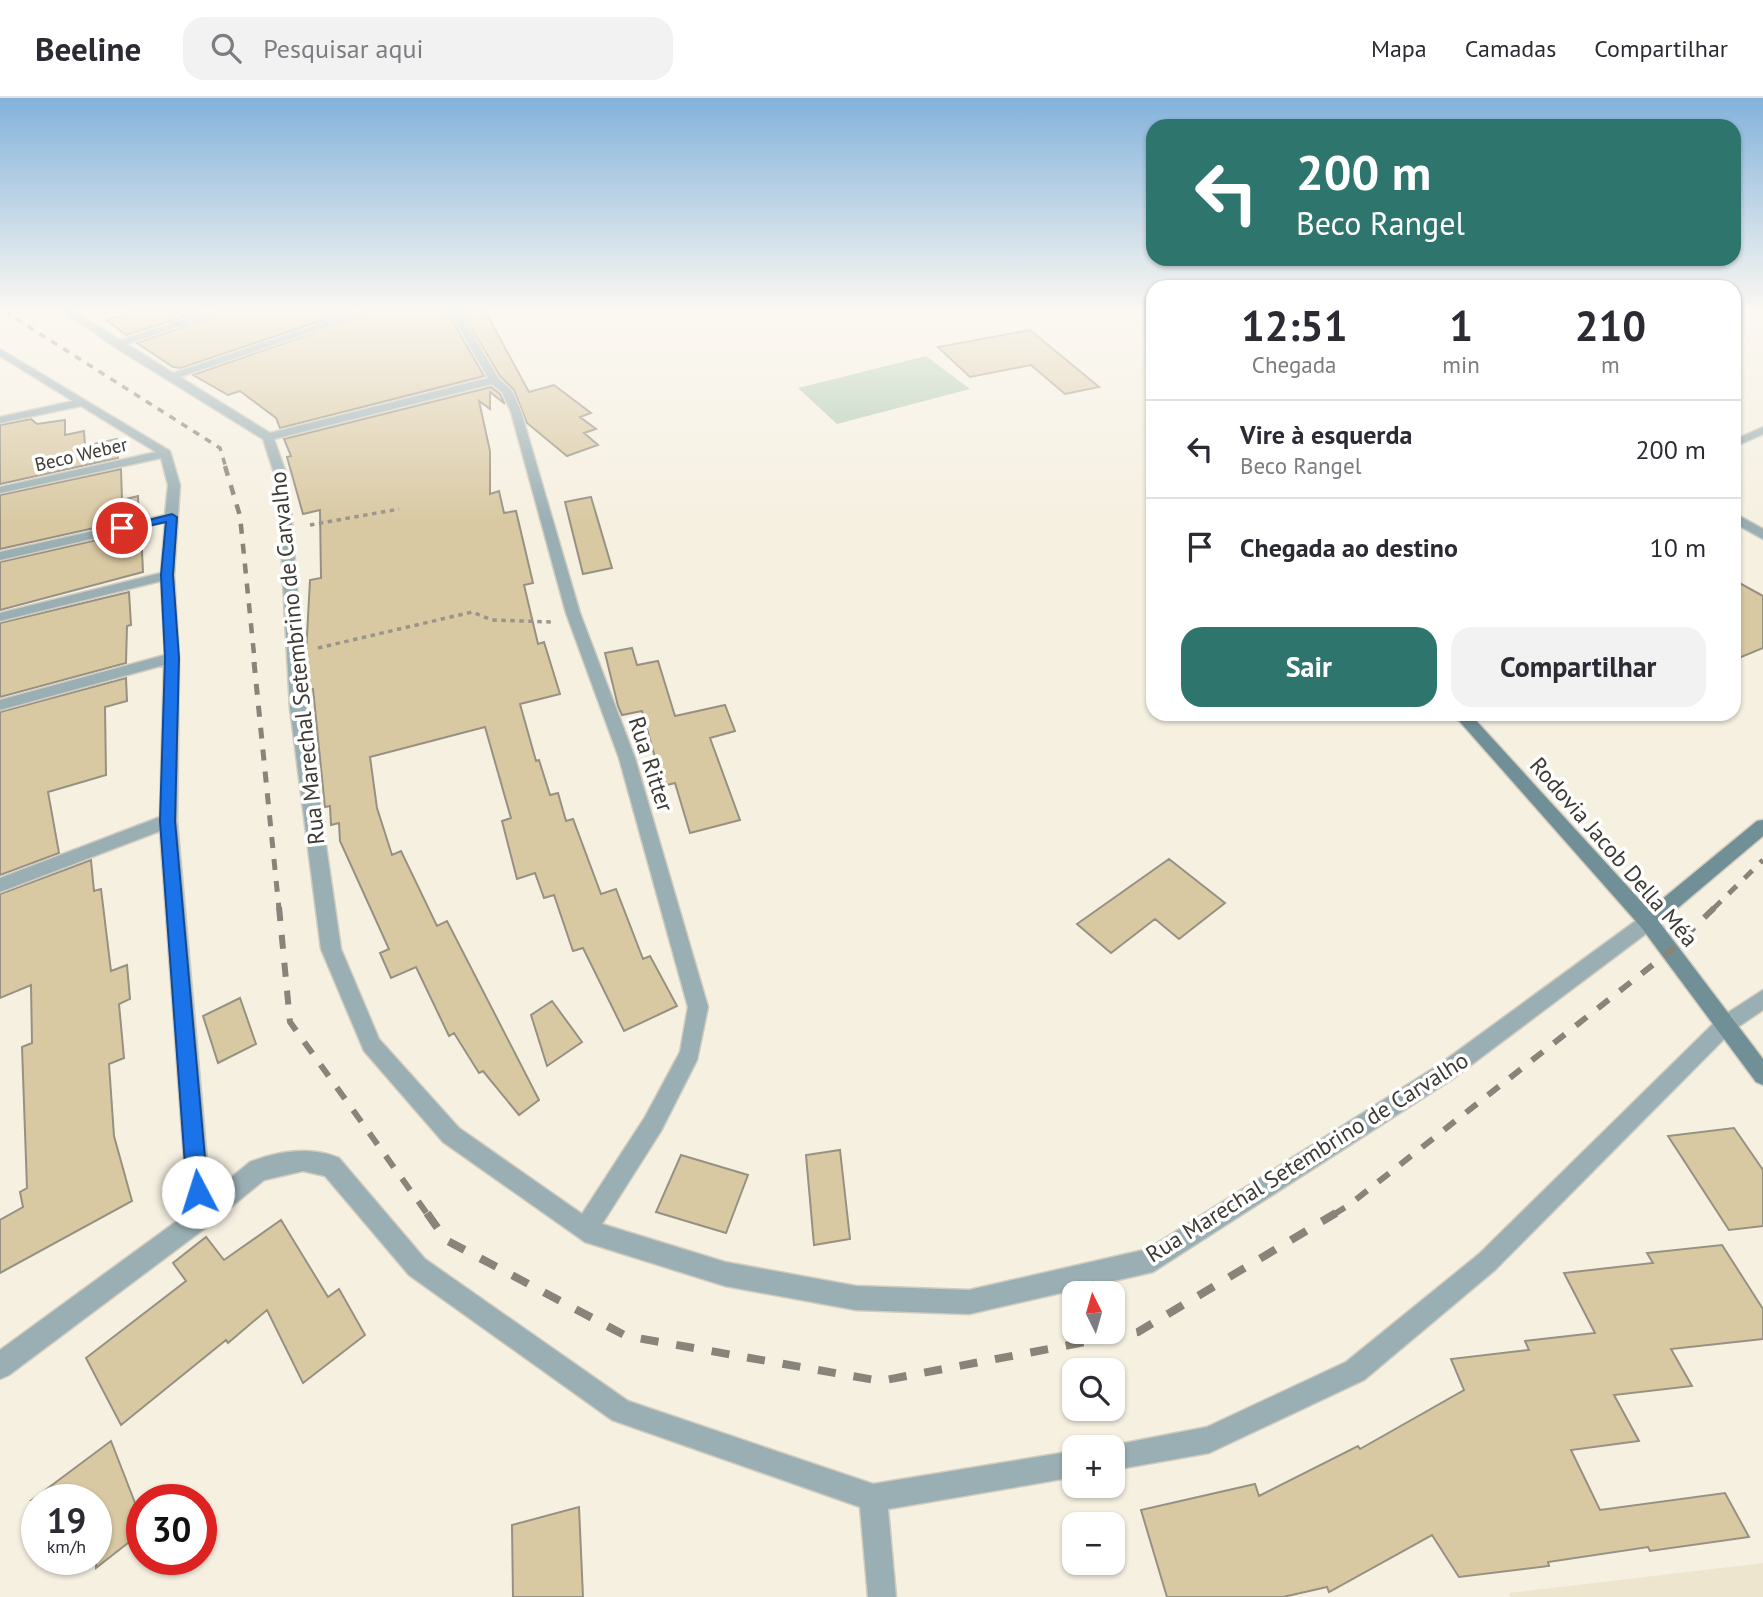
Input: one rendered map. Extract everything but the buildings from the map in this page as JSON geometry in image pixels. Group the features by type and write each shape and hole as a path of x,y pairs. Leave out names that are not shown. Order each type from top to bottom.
{"street":[{"path":"45,381 166,453 174,485 167,575 172,658 168,821 200,1218"},
{"path":"176,381 268,437 490,381"},
{"name":"Rua Ritter","path":"495,381 507,391 516,412 577,623 627,758 684,950 698,1007 690,1053 653,1124 585,1230"},
{"path":"0,419 80,403"},
{"path":"1741,440 1763,430"},
{"name":"Rua Marechal Setembrino de Carvalho","path":"268,437 280,473 298,708 331,949 371,1045 452,1135 585,1230 725,1274 856,1298 969,1302 1153,1260 1444,1073 1647,922 1763,826"},
{"name":"Beco Weber","path":"3,490 166,453"},
{"path":"0,556 172,517"},
{"path":"1741,521 1763,535"},
{"path":"0,617 167,575"},
{"path":"0,705 172,658"},
{"name":"Rodovia Jacob Della Méa","path":"1467,721 1647,922 1763,1075"},
{"path":"0,885 168,821"},
{"path":"1125,1455 1209,1440 1354,1371 1487,1262 1725,1025 1763,999"},
{"path":"0,1366 200,1218 258,1170 303,1160 331,1166 417,1267 621,1411 873,1499 1062,1466"},
{"path":"873,1499 882,1597"}],"path":[{"path":"285,529 399,509"},
{"path":"294,654 472,612 492,620 577,623"}],"shaded area":[{"path":"1763,1563 1763,1597 1510,1597 1509,1593"}],"green space":[{"path":"826,381 959,381 970,389 837,424 798,388"}],"railway":[{"path":"114,381 220,448 226,468"},
{"path":"225,466 240,516 255,664"},
{"path":"254,662 279,909"},
{"path":"1713,909 1763,860"},
{"path":"279,907 290,1022 428,1215"},
{"path":"1333,1215 1669,952 1715,907"},
{"path":"427,1213 446,1240 626,1336 880,1381 1138,1332 1336,1213"}],"route":[{"path":"122,528 172,517 167,575 172,658 168,821 198,1192"}]}
